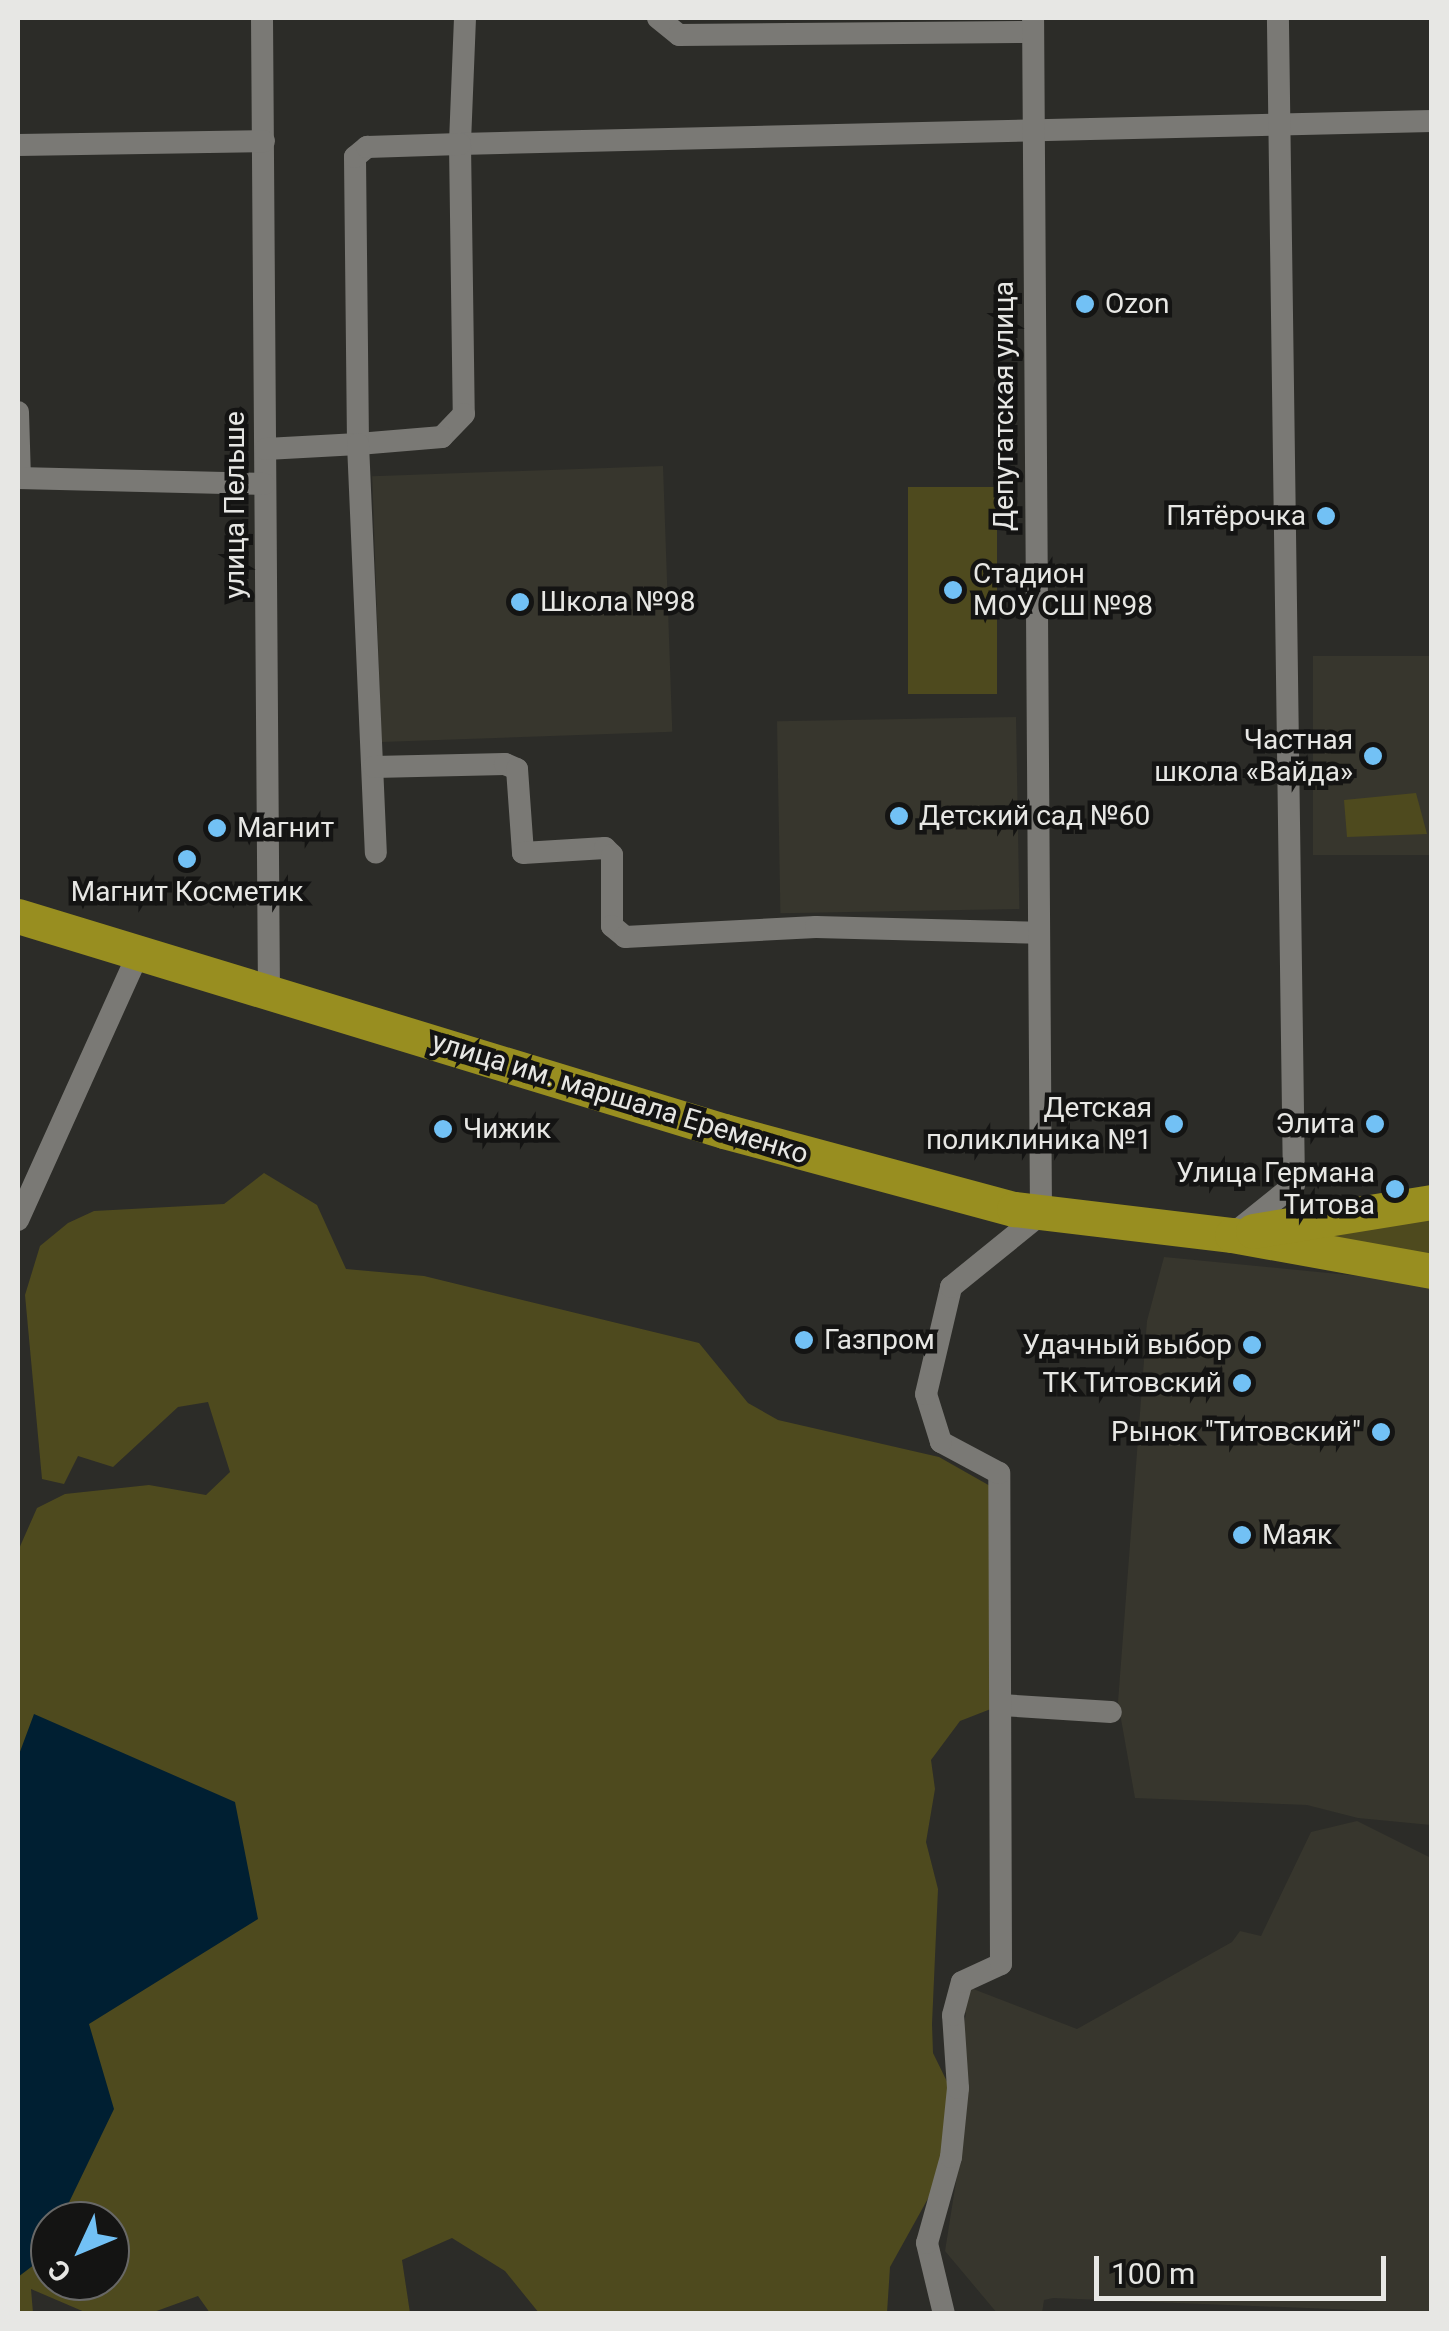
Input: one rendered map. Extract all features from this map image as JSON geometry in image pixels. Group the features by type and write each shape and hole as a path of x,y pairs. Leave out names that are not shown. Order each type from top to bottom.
{"highway":[{"name":"улица им. маршала Еременко","path":"18,916 137,956 269,992 724,1131 1042,1214 1232,1235 1432,1272"},
{"name":"улица им. маршала Еременко","path":"1232,1235 1432,1202"}],"street":[{"name":"улица Пельше","path":"262,18 269,992"},
{"path":"266,449 442,437 464,414 460,144 465,18"},
{"path":"658,18 679,34 1033,25"},
{"path":"1232,1235 1294,1185 1278,18"},
{"name":"Депутатская улица","path":"1033,25 1042,1214"},
{"path":"376,853 358,444 355,157 366,146 1432,121"},
{"path":"18,145 264,141"},
{"path":"18,412 19,478 264,484"},
{"path":"374,767 505,764 517,770 523,853 605,848 612,855 612,926 625,937 816,928 1038,933"},
{"path":"18,1220 137,956"},
{"path":"942,2310 927,2243 951,2157 958,2088 954,2015 962,1982 1001,1964 999,1474 941,1442 926,1394 951,1287 1042,1214"},
{"path":"1001,1705 1111,1712"}],"shaded area":[{"name":"Школа №98","path":"663,466 672,732 381,742 372,476"},
{"name":"Стадион МОУ СШ №98","path":"908,487 997,487 997,694 908,694"},
{"name":"Частная школа «Вайда»","path":"1313,656 1431,656 1431,855 1313,855"},
{"name":"Детский сад №60","path":"1016,717 1019,909 780,913 777,721"},
{"path":"1416,793 1427,834 1347,837 1344,800"},
{"path":"264,1173 317,1205 346,1269 424,1276 699,1343 748,1403 778,1420 939,1457 999,1491 1001,1705 960,1721 931,1760 935,1789 926,1842 938,1889 933,2053 957,2102 951,2157 890,2267 887,2313 539,2313 505,2271 452,2238 402,2260 410,2313 210,2313 198,2296 151,2313 87,2313 59,2301 130,2301 130,2201 30,2201 33,2313 18,2314 18,1551 37,1508 65,1494 149,1485 206,1495 230,1472 208,1402 178,1407 113,1467 78,1456 64,1484 42,1479 25,1295 40,1246 68,1223 94,1211 224,1204"},
{"path":"1431,1218 1431,1256 1310,1235"},
{"path":"1164,1257 1431,1283 1431,1825 1358,1818 1307,1805 1135,1798 1118,1702 1147,1321"},
{"path":"1357,1821 1431,1858 1431,2313 1053,2298 1044,2300 1042,2313 997,2313 945,2251 963,2138 959,2051 966,2013 960,2010 968,1987 1077,2029 1232,1942 1240,1931 1261,1936 1311,1832"}],"water":[{"path":"34,1714 235,1802 258,1919 89,2024 114,2109 70,2201 30,2201 30,2268 18,2277 18,1757"}],"place":[{"name":"Ozon","path":"1085,304"},
{"name":"Пятёрочка","path":"1326,516"},
{"name":"Стадион МОУ СШ №98","path":"953,590"},
{"name":"Школа №98","path":"520,602"},
{"name":"Частная школа «Вайда»","path":"1373,756"},
{"name":"Детский сад №60","path":"899,816"},
{"name":"Магнит","path":"217,828"},
{"name":"Магнит Косметик","path":"187,859"},
{"name":"Детская поликлиника №1","path":"1174,1124"},
{"name":"Элита","path":"1375,1124"},
{"name":"Чижик","path":"443,1129"},
{"name":"Улица Германа Титова","path":"1395,1189"},
{"name":"Газпром","path":"804,1340"},
{"name":"Удачный выбор","path":"1252,1345"},
{"name":"ТК Титовский","path":"1242,1383"},
{"name":"Рынок \"Титовский\"","path":"1381,1432"},
{"name":"Маяк","path":"1242,1535"}]}
